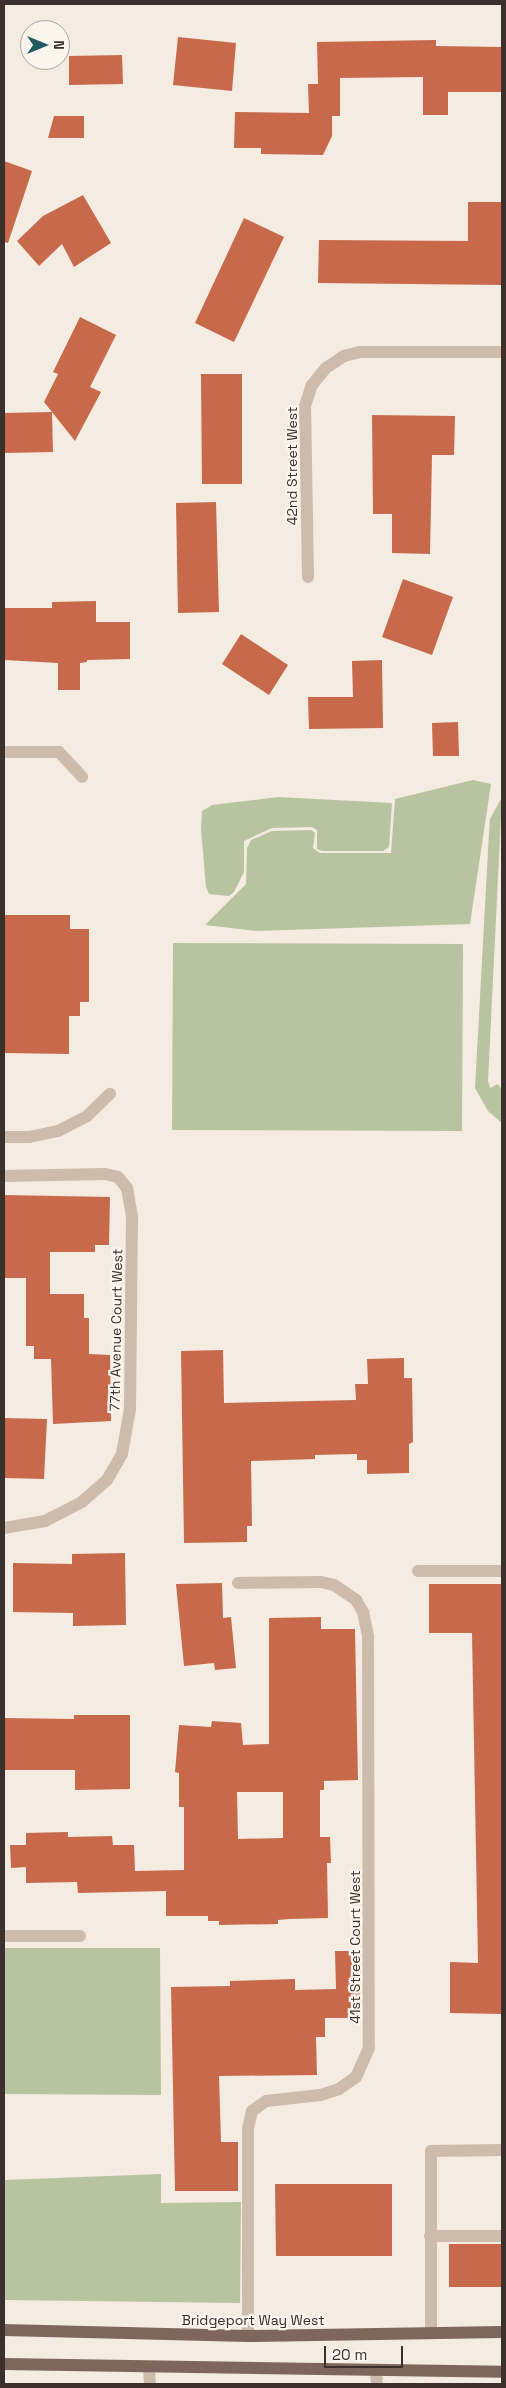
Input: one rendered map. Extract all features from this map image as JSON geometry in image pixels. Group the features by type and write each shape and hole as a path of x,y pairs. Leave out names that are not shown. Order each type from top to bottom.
{"main road":[{"name":"Bridgeport Way West","path":"4,2330 248,2336 502,2332"},
{"path":"4,2364 149,2367 377,2378 502,2372"}],"street":[{"name":"42nd Street West","path":"308,577 305,406 312,385 332,363 360,352 502,352"},
{"path":"4,752 59,752 82,777"},
{"path":"4,1137 29,1137 58,1131 88,1116 110,1094"},
{"name":"77th Avenue Court West","path":"4,1176 104,1174 118,1177 127,1188 132,1245 130,1409 122,1454 107,1480 82,1502 45,1521 4,1528"},
{"path":"418,1571 502,1571"},
{"name":"41st Street Court West","path":"238,1583 321,1582 334,1585 356,1600 363,1612 368,1636 369,2048 356,2077 339,2089 320,2095 266,2101 252,2111 248,2129 248,2336"},
{"path":"4,1936 80,1936"},
{"path":"431,2334 431,2151 502,2150"},
{"path":"430,2236 502,2236"},
{"path":"149,2367 150,2384"}],"green space":[{"path":"473,780 491,784 470,924 256,931 205,925 246,884 247,848 251,840 272,831 311,830 315,833 313,848 320,853 391,853 395,799"},
{"path":"278,797 392,803 389,847 383,851 322,851 317,849 317,830 312,827 272,828 244,841 244,872 234,892 229,896 209,894 206,887 201,829 202,811 212,805"},
{"path":"502,797 488,1081 490,1088 498,1084 502,1090 502,1123 488,1111 475,1088 490,819"},
{"path":"173,943 463,944 462,1131 172,1130"},
{"path":"4,1948 160,1948 161,2095 4,2094"},
{"path":"161,2174 161,2203 241,2202 240,2303 4,2300 4,2180"}],"building":[{"path":"178,37 236,43 232,91 173,85"},
{"path":"436,40 436,46 502,47 502,92 448,92 448,115 423,115 423,77 340,78 340,116 332,116 332,136 323,155 261,154 261,148 234,148 235,112 309,113 308,84 318,84 317,42"},
{"path":"122,55 123,84 69,85 70,56"},
{"path":"54,116 84,116 84,138 48,138"},
{"path":"4,161 32,171 8,243 4,242"},
{"path":"83,195 111,243 74,267 62,244 39,266 17,241 43,216"},
{"path":"468,202 502,202 502,285 318,283 319,240 468,241"},
{"path":"244,218 284,237 234,342 195,323"},
{"path":"80,317 116,335 90,387 101,392 75,441 44,402 58,374 53,372"},
{"path":"201,374 242,374 242,484 202,484"},
{"path":"52,412 53,452 4,453 4,413"},
{"path":"372,415 455,416 454,455 432,455 430,554 392,553 392,514 373,514"},
{"path":"216,502 219,612 178,613 176,503"},
{"path":"403,579 453,597 432,655 382,637"},
{"path":"96,601 96,622 130,622 130,659 87,660 87,662 80,663 80,690 58,690 58,663 4,660 4,608 52,608 52,602"},
{"path":"241,634 288,665 269,695 222,664"},
{"path":"382,660 383,728 309,729 308,697 353,697 352,661"},
{"path":"458,722 459,756 433,756 432,723"},
{"path":"4,915 70,915 70,929 89,929 89,1002 80,1002 80,1016 69,1016 69,1054 4,1053"},
{"path":"4,1195 110,1197 109,1245 95,1245 95,1252 50,1252 50,1294 84,1294 84,1318 89,1318 89,1354 110,1355 111,1421 53,1424 51,1359 34,1359 34,1346 26,1346 26,1278 4,1278"},
{"path":"223,1350 224,1403 356,1400 355,1384 368,1384 367,1359 404,1358 404,1378 412,1378 413,1442 409,1444 409,1473 367,1474 367,1460 357,1460 357,1454 315,1455 315,1459 251,1461 252,1526 247,1526 247,1542 184,1543 181,1351"},
{"path":"4,1418 47,1419 44,1479 4,1478"},
{"path":"125,1553 126,1625 73,1626 73,1613 13,1612 13,1563 72,1564 72,1554"},
{"path":"222,1583 223,1618 231,1617 236,1668 215,1670 214,1663 184,1666 176,1584"},
{"path":"429,1584 502,1584 502,2014 450,2013 450,1962 478,1963 472,1633 429,1633"},
{"path":"321,1617 321,1629 355,1629 358,1780 324,1781 324,1790 320,1790 320,1837 330,1837 331,1863 327,1863 328,1918 278,1920 278,1924 219,1925 219,1921 208,1921 208,1916 166,1916 166,1891 78,1893 77,1882 26,1883 26,1867 11,1868 10,1845 26,1845 26,1833 68,1832 68,1837 112,1836 113,1845 134,1845 135,1871 184,1870 184,1807 179,1807 179,1773 175,1772 179,1725 211,1727 212,1721 241,1723 243,1745 269,1744 269,1618","holes":["237,1792 283,1792 283,1838 238,1839"]},
{"path":"74,1715 130,1715 130,1789 75,1790 75,1770 4,1770 4,1718 74,1719"},
{"path":"335,1951 361,1951 359,2018 325,2018 325,2037 316,2037 317,2075 219,2076 221,2142 238,2142 238,2191 175,2191 171,1987 230,1986 230,1981 295,1979 295,1990 336,1989"},
{"path":"275,2184 392,2184 392,2256 276,2256"},
{"path":"449,2244 502,2244 502,2287 449,2287"}]}
